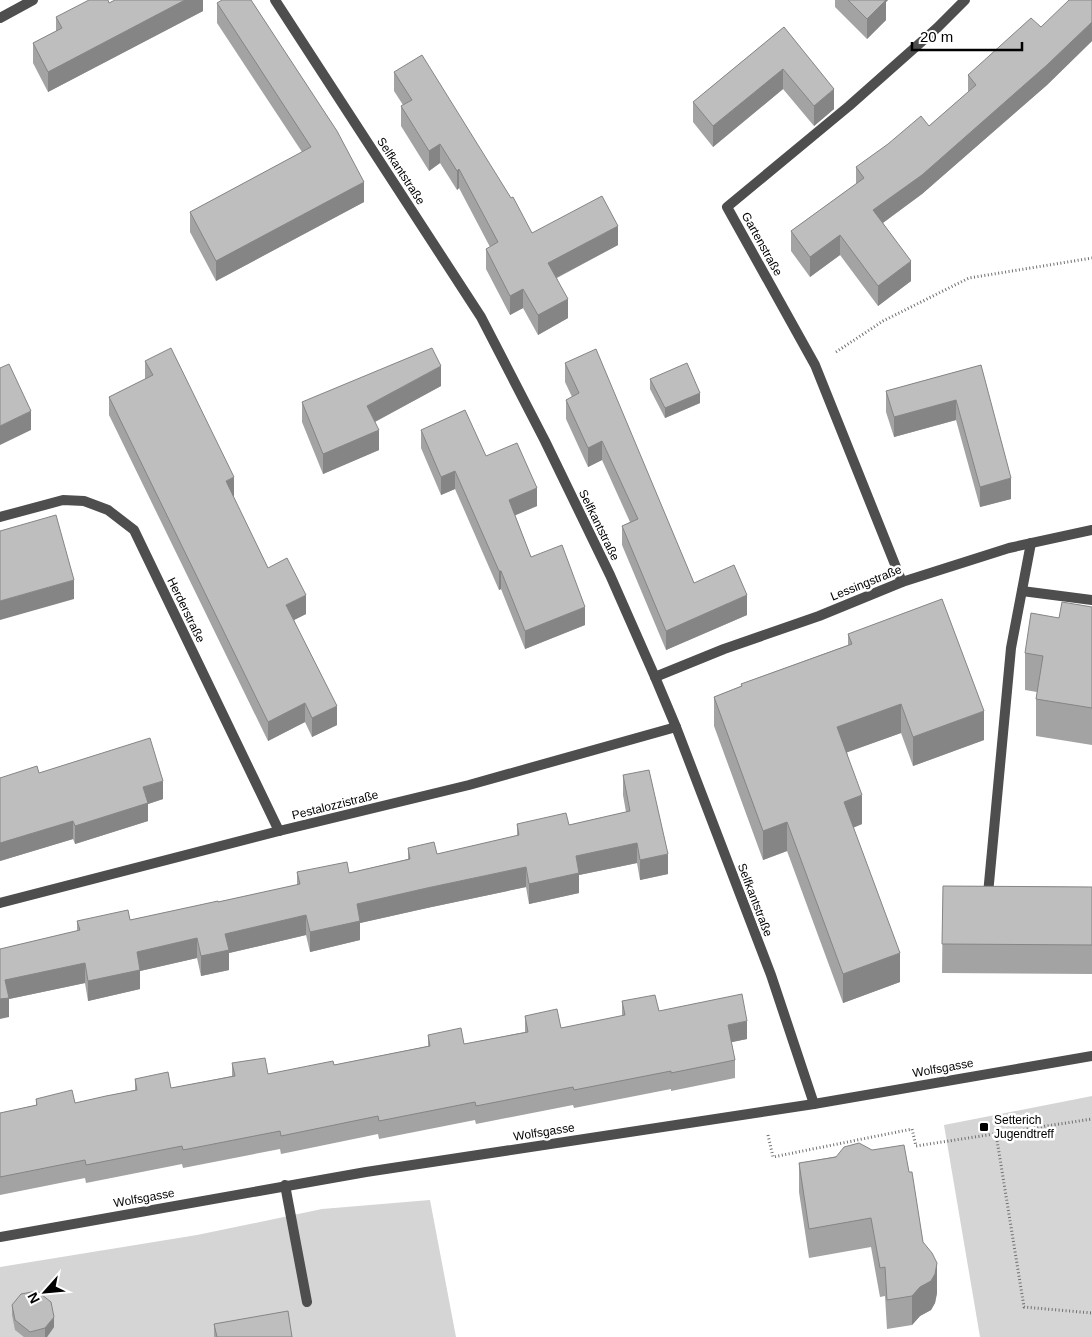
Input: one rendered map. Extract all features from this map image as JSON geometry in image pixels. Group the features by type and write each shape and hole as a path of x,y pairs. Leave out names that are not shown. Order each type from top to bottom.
{"street":[{"path":"0,18 33,0"},
{"name":"Selfkantstraße","path":"276,0 480,317 545,441 610,575 676,727 771,975 814,1104"},
{"name":"Gartenstraße","path":"902,582 814,365 727,207 849,106 937,28 965,0"},
{"name":"Herderstraße","path":"0,517 63,500 84,501 108,510 134,530 280,831"},
{"name":"Lessingstraße","path":"655,677 724,649 819,616 902,582 1009,548 1092,530"},
{"path":"988,894 1011,648 1031,543"},
{"path":"1022,591 1092,600"},
{"name":"Pestalozzistraße","path":"0,904 280,831 468,785 676,727"},
{"name":"Wolfsgasse","path":"0,1237 285,1185 814,1104 1092,1056"},
{"path":"285,1185 307,1302"}],"path":[{"path":"814,365 884,321 968,278 1092,258"},
{"path":"763,1111 773,1157 912,1129 916,1146 1092,1119"},
{"path":"996,1134 1024,1307 1092,1313"}],"shaded area":[{"path":"1092,1096 1092,1337 980,1337 944,1125"},
{"path":"430,1200 456,1337 0,1337 0,1267 197,1235 322,1209"}],"building":[{"path":"89,0 108,0 109,3 115,0 185,0 48,72 33,43 62,28 56,17"},
{"path":"222,0 251,0 337,131 364,182 216,261 190,212 311,147 217,3"},
{"path":"848,0 886,0 867,19"},
{"path":"1069,0 1092,0 1092,22 1047,65 922,175 873,210 911,261 878,286 840,235 810,257 791,231 864,178 856,167 888,144 921,116 929,126 976,85 968,75 1031,18 1041,27"},
{"path":"784,27 834,89 814,106 783,69 713,126 693,102"},
{"path":"422,55 511,198 513,197 532,233 602,196 618,226 548,263 568,299 538,315 523,289 510,296 486,249 498,242 459,169 457,171 440,144 429,151 401,106 412,100 394,72"},
{"path":"171,348 234,477 226,481 268,568 287,558 306,595 286,605 337,706 312,718 305,703 268,722 109,397 153,375 145,361"},
{"path":"432,348 441,366 367,406 379,430 323,454 302,402"},
{"path":"596,349 694,583 734,565 747,595 666,631 622,526 638,519 602,441 588,448 566,400 579,393 565,363"},
{"path":"687,363 700,393 665,408 650,379"},
{"path":"9,364 31,411 0,426 0,368"},
{"path":"981,365 1011,478 980,487 956,400 894,417 886,391"},
{"path":"465,410 486,456 517,443 537,488 509,500 531,557 562,545 585,607 525,631 501,571 499,571 455,471 441,477 421,430"},
{"path":"56,515 74,580 0,601 0,531"},
{"path":"942,599 984,711 913,737 901,704 837,727 862,795 844,802 900,953 843,974 787,822 763,831 714,697 742,686 741,684 852,644 848,634"},
{"path":"1062,602 1092,607 1092,708 1036,699 1043,656 1025,653 1031,613 1059,618"},
{"path":"150,738 163,781 143,787 148,803 75,826 73,821 0,843 0,778 37,766 39,773"},
{"path":"649,770 668,854 640,860 637,843 576,856 579,873 529,884 526,867 427,888 357,904 360,921 310,932 306,915 225,934 229,950 201,956 197,938 137,952 140,970 88,981 85,963 5,980 9,998 0,999 0,949 80,930 77,921 128,910 130,920 300,884 297,872 347,862 349,873 410,859 408,848 434,842 437,854 519,835 517,824 566,813 569,825 630,811 623,775"},
{"path":"943,886 1092,887 1092,945 942,944"},
{"path":"742,994 747,1021 728,1025 735,1060 574,1090 573,1087 476,1106 475,1102 379,1121 378,1116 281,1136 280,1131 183,1150 182,1146 86,1165 85,1160 0,1177 0,1113 37,1105 36,1099 72,1090 75,1103 137,1090 135,1079 168,1072 171,1088 235,1076 232,1063 265,1058 268,1074 333,1061 334,1065 430,1046 428,1035 461,1028 464,1044 528,1032 525,1016 557,1009 561,1028 625,1015 622,1001 655,995 659,1011"},
{"path":"859,1143 872,1150 904,1145 909,1172 912,1172 923,1242 937,1263 935,1274 931,1281 920,1287 912,1296 887,1300 885,1267 880,1268 871,1218 809,1229 799,1163 836,1157 844,1147"},
{"path":"37,1291 51,1302 54,1317 45,1328 30,1332 15,1320 12,1305 21,1294"},
{"path":"288,1311 292,1337 217,1337 214,1324"}],"place":[{"name":"Setterich Jugendtreff","path":"984,1127"}]}
